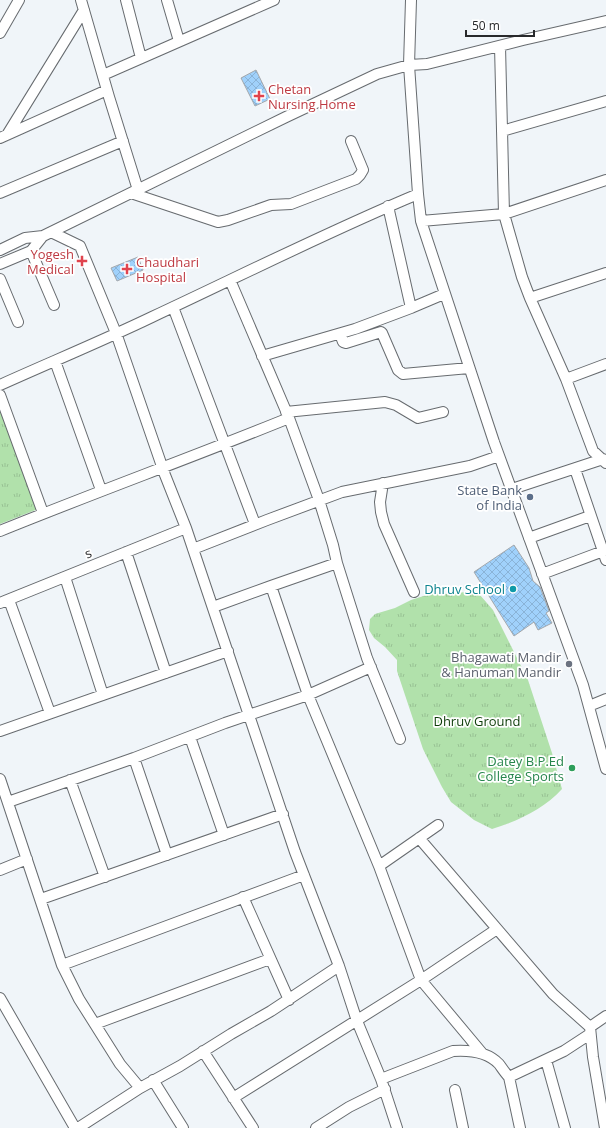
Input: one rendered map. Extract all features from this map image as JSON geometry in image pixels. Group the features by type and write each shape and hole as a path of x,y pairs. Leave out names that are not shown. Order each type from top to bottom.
{"street":[{"path":"0,33 4,18 20,0"},
{"path":"126,0 141,58"},
{"path":"167,0 179,41"},
{"path":"103,75 274,0"},
{"path":"411,0 409,65 421,221 499,456 583,685 606,769"},
{"path":"83,5 123,141 135,192"},
{"path":"4,136 83,5"},
{"path":"0,250 25,238 47,234 377,74 409,65 427,64 606,21"},
{"path":"500,46 504,214 522,277 530,298 566,379 593,451 604,461"},
{"path":"4,136 107,90"},
{"path":"502,131 606,101"},
{"path":"0,193 123,141"},
{"path":"135,192 218,222 228,220 266,206 291,204 356,179 363,170 350,141"},
{"path":"421,221 504,214 606,180"},
{"path":"0,385 174,307 388,206 418,194"},
{"path":"388,206 411,308"},
{"path":"0,264 31,251 47,234"},
{"path":"47,234 80,246 116,333 186,528 304,875 339,966 357,1021 385,1089 397,1128"},
{"path":"31,251 54,305"},
{"path":"530,298 606,272"},
{"path":"0,280 18,322"},
{"path":"230,280 288,415 319,500 337,562 371,667 400,739"},
{"path":"262,356 355,329 444,294"},
{"path":"174,307 255,524"},
{"path":"340,334 343,342 346,343 381,332 398,370 403,374 469,368"},
{"path":"55,361 101,490"},
{"path":"566,379 606,364"},
{"path":"0,395 43,513"},
{"path":"0,530 224,444 288,415 385,402 396,405 418,418 443,412"},
{"path":"193,549 342,492 470,466 499,456"},
{"path":"512,489 604,461"},
{"path":"542,574 605,554 590,516 575,469"},
{"path":"383,483 380,502 384,524 414,592"},
{"path":"529,538 590,516"},
{"name":"s","path":"4,602 186,528"},
{"path":"126,552 166,673"},
{"path":"213,608 337,562"},
{"path":"65,577 102,695"},
{"path":"271,586 308,695 379,866 421,980 482,1053"},
{"path":"4,602 50,713"},
{"path":"0,731 228,651"},
{"path":"8,802 134,758 225,723 250,716 308,695 371,667"},
{"path":"589,706 606,699"},
{"path":"190,737 224,835"},
{"path":"134,758 167,855"},
{"path":"0,779 62,965 79,1000 120,1064 140,1088"},
{"path":"70,780 105,877"},
{"path":"41,899 283,814"},
{"path":"379,866 438,824"},
{"path":"419,838 554,994 590,1030 605,1128"},
{"path":"0,870 27,859"},
{"path":"62,965 304,875"},
{"path":"244,897 289,1000"},
{"path":"233,1098 357,1021 497,929"},
{"path":"95,1024 270,959"},
{"path":"78,1128 140,1088 289,1000 339,966"},
{"path":"0,998 75,1128"},
{"path":"508,1077 564,1051 606,1016"},
{"path":"203,1051 253,1128"},
{"path":"381,1079 453,1051 482,1053 492,1058 499,1064 508,1077 520,1128"},
{"path":"546,1060 565,1128"},
{"path":"154,1080 183,1128"},
{"path":"316,1128 349,1107 385,1089"},
{"path":"455,1090 463,1128"}],"green space":[{"path":"0,407 38,509 0,524"},
{"name":"Dhruv Ground","path":"465,592 480,595 493,610 528,680 562,789 547,803 530,814 492,829 474,820 451,802 423,749 397,671 397,660 374,638 369,630 370,619 375,614 433,593 449,594"}],"building":[{"path":"256,70 270,99 255,106 241,78"},
{"path":"138,257 143,270 117,281 111,268"},
{"name":"Dhruv School","path":"514,545 529,568 533,581 540,587 549,611 546,613 552,623 538,630 534,622 514,636 474,572"}],"place":[{"name":"Chetan Nursing Home","path":"259,96"},
{"name":"Yogesh Medical","path":"82,261"},
{"name":"Chaudhari Hospital","path":"127,269"},
{"name":"State Bank of India","path":"530,497"},
{"name":"Dhruv School","path":"513,589"},
{"name":"Bhagawati Mandir & Hanuman Mandir","path":"569,664"},
{"name":"Datey B.P.Ed College Sports","path":"572,768"}]}
